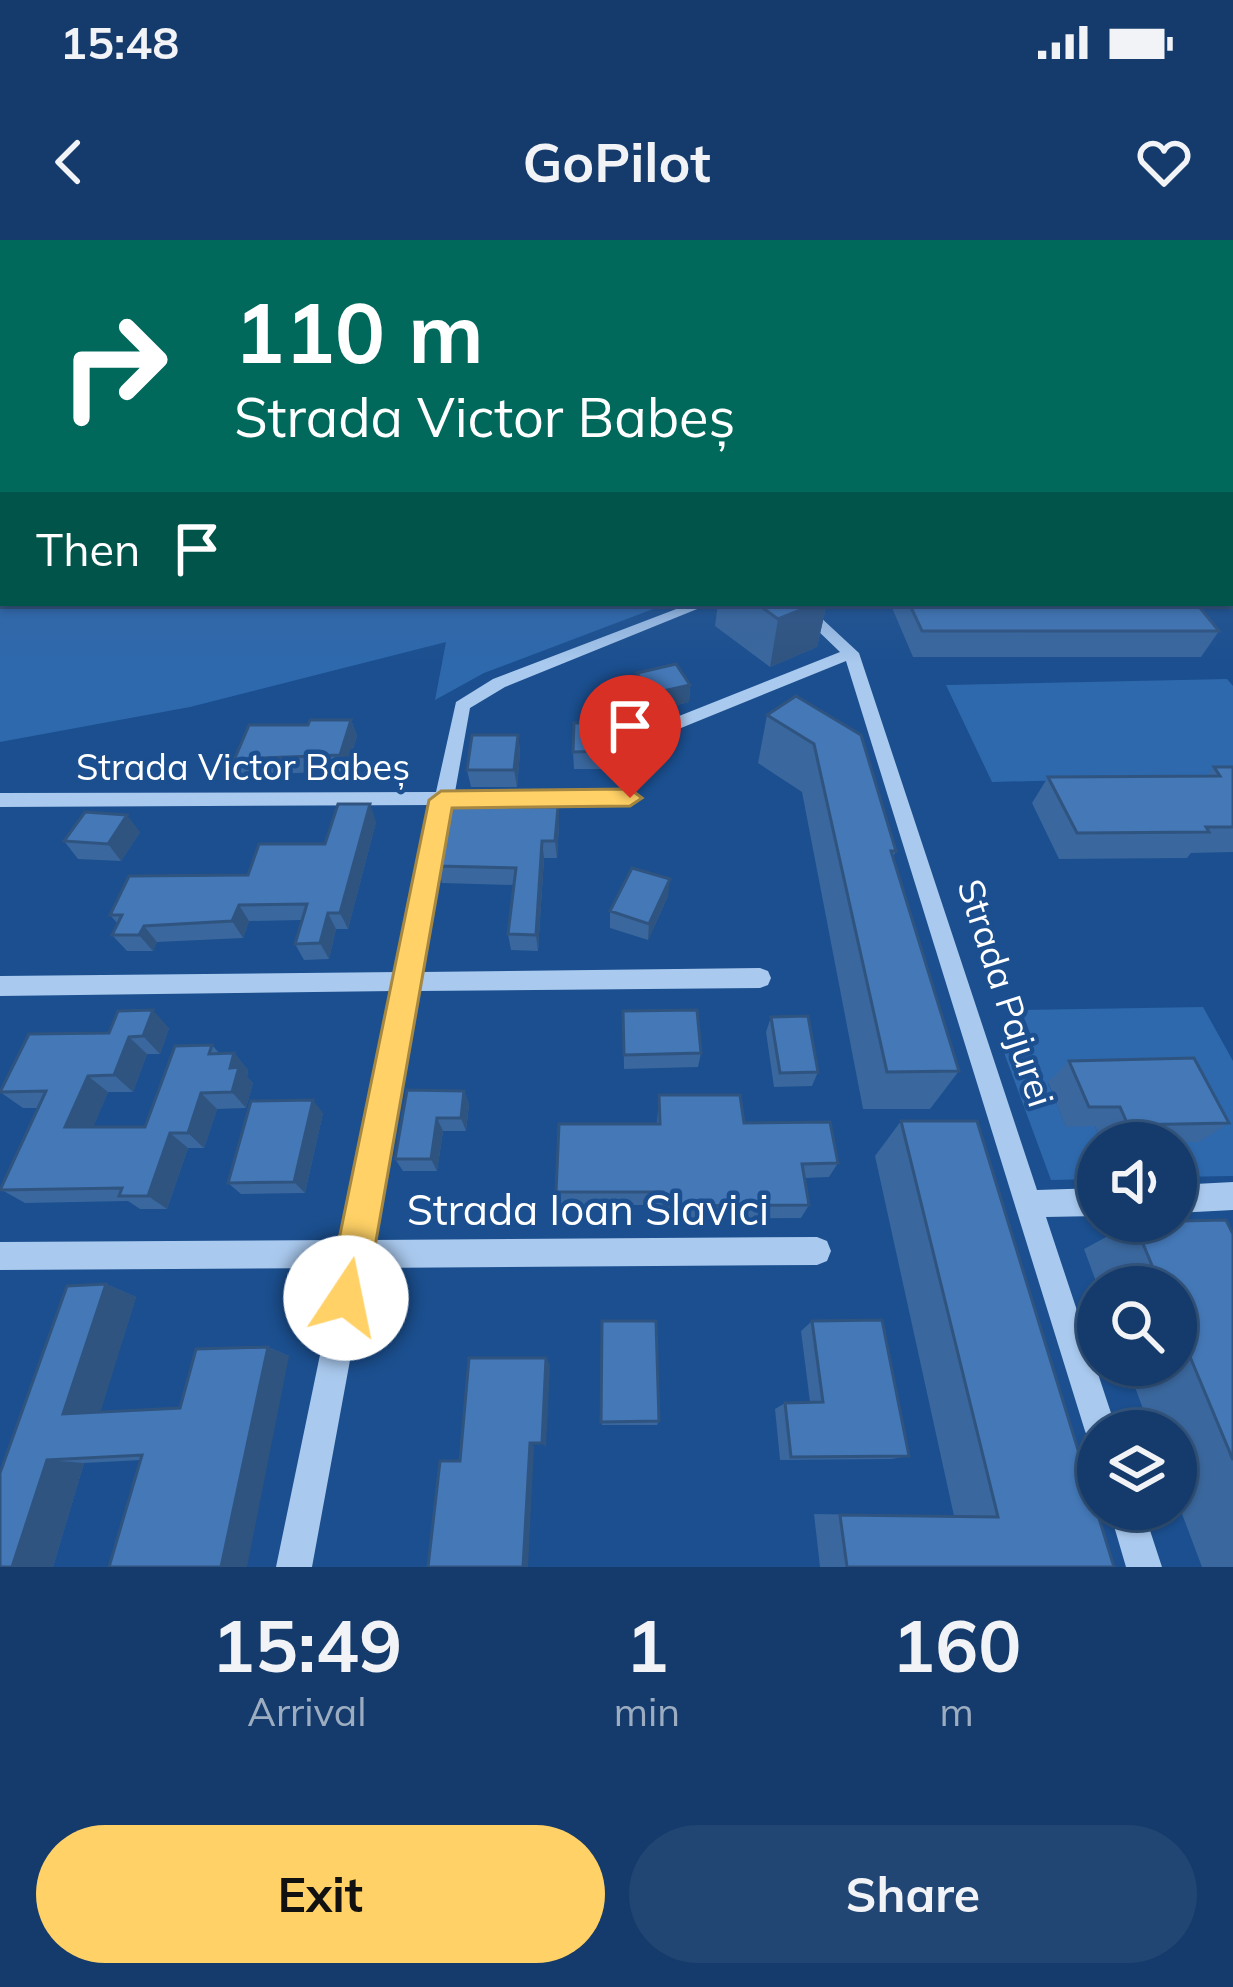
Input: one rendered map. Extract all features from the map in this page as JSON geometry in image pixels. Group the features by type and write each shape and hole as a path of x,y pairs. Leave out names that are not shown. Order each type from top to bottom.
{"street":[{"path":"294,1567 462,706 499,682 697,606"},
{"path":"675,724 851,652 799,606"},
{"name":"Strada Pajurei","path":"851,652 1094,1410"},
{"name":"Strada Victor Babeș","path":"0,800 630,798"},
{"path":"0,986 760,978"},
{"path":"1197,1197 1233,1196"},
{"path":"1030,1204 1077,1203"},
{"name":"Strada Ioan Slavici","path":"0,1256 817,1251"},
{"path":"1133,1530 1144,1567"}],"shaded area":[{"path":"0,606 661,606 484,673 435,700 446,642 190,707 0,742"},
{"path":"1227,679 1233,686 1233,776 992,782 946,685"},
{"path":"1203,1007 1233,1061 1233,1176 1197,1177 1197,1122 1109,1122 1048,1083 1066,1126 1077,1126 1077,1179 1051,1180 999,1039 1032,1038 1021,1010"}],"building":[{"path":"760,606 810,606 778,619"},
{"path":"910,606 1198,606 1219,631 922,631"},
{"path":"676,664 690,685 650,694 637,673"},
{"path":"796,696 861,735 896,851 891,851 959,1071 887,1072 814,744 767,715"},
{"path":"310,720 351,720 340,755 263,758 261,765 232,765 249,725 308,725"},
{"path":"574,723 608,723 608,751 573,752"},
{"path":"472,735 518,735 514,770 467,770"},
{"path":"1214,767 1233,767 1233,827 1206,827 1209,832 1077,833 1048,777 1220,776"},
{"path":"464,792 512,792 510,807 558,807 555,841 542,841 536,935 508,934 516,868 437,866 449,805 462,805"},
{"path":"338,804 370,804 340,913 328,913 320,943 295,944 307,904 239,905 232,921 144,926 139,935 112,935 122,915 110,915 129,876 248,875 259,844 325,844"},
{"path":"85,812 127,815 108,844 64,841"},
{"path":"632,868 670,879 649,924 610,911"},
{"path":"153,1010 143,1036 129,1037 114,1075 88,1076 65,1127 145,1127 175,1046 212,1045 209,1054 234,1053 230,1068 239,1067 232,1092 201,1093 188,1133 170,1133 148,1196 119,1196 122,1188 0,1190 46,1091 0,1092 29,1034 109,1033 118,1011"},
{"path":"697,1010 701,1053 624,1055 623,1011"},
{"path":"808,1016 818,1072 780,1073 771,1017"},
{"path":"1194,1058 1229,1123 1127,1122 1120,1107 1089,1107 1069,1061"},
{"path":"407,1090 464,1091 461,1118 437,1118 431,1159 395,1159"},
{"path":"659,1095 740,1095 744,1123 830,1122 838,1163 802,1164 809,1205 664,1206 663,1192 556,1192 559,1124 660,1124"},
{"path":"313,1100 294,1182 228,1183 251,1101"},
{"path":"901,1121 977,1121 1077,1447 1077,1530 1103,1530 1114,1567 847,1567 840,1515 998,1517"},
{"path":"1226,1220 1233,1234 1233,1460 1197,1373 1197,1266 1152,1266 1142,1242 1197,1242 1197,1221"},
{"path":"106,1284 63,1414 180,1408 196,1349 268,1347 221,1567 109,1567 142,1455 47,1460 12,1567 0,1567 0,1473 67,1286"},
{"path":"882,1320 909,1456 791,1457 785,1403 823,1402 812,1321"},
{"path":"602,1321 656,1321 659,1421 601,1422"},
{"path":"469,1358 546,1358 542,1443 530,1443 523,1567 428,1567 440,1461 460,1461"}],"route":[{"path":"346,1298 441,800 630,798"}]}
